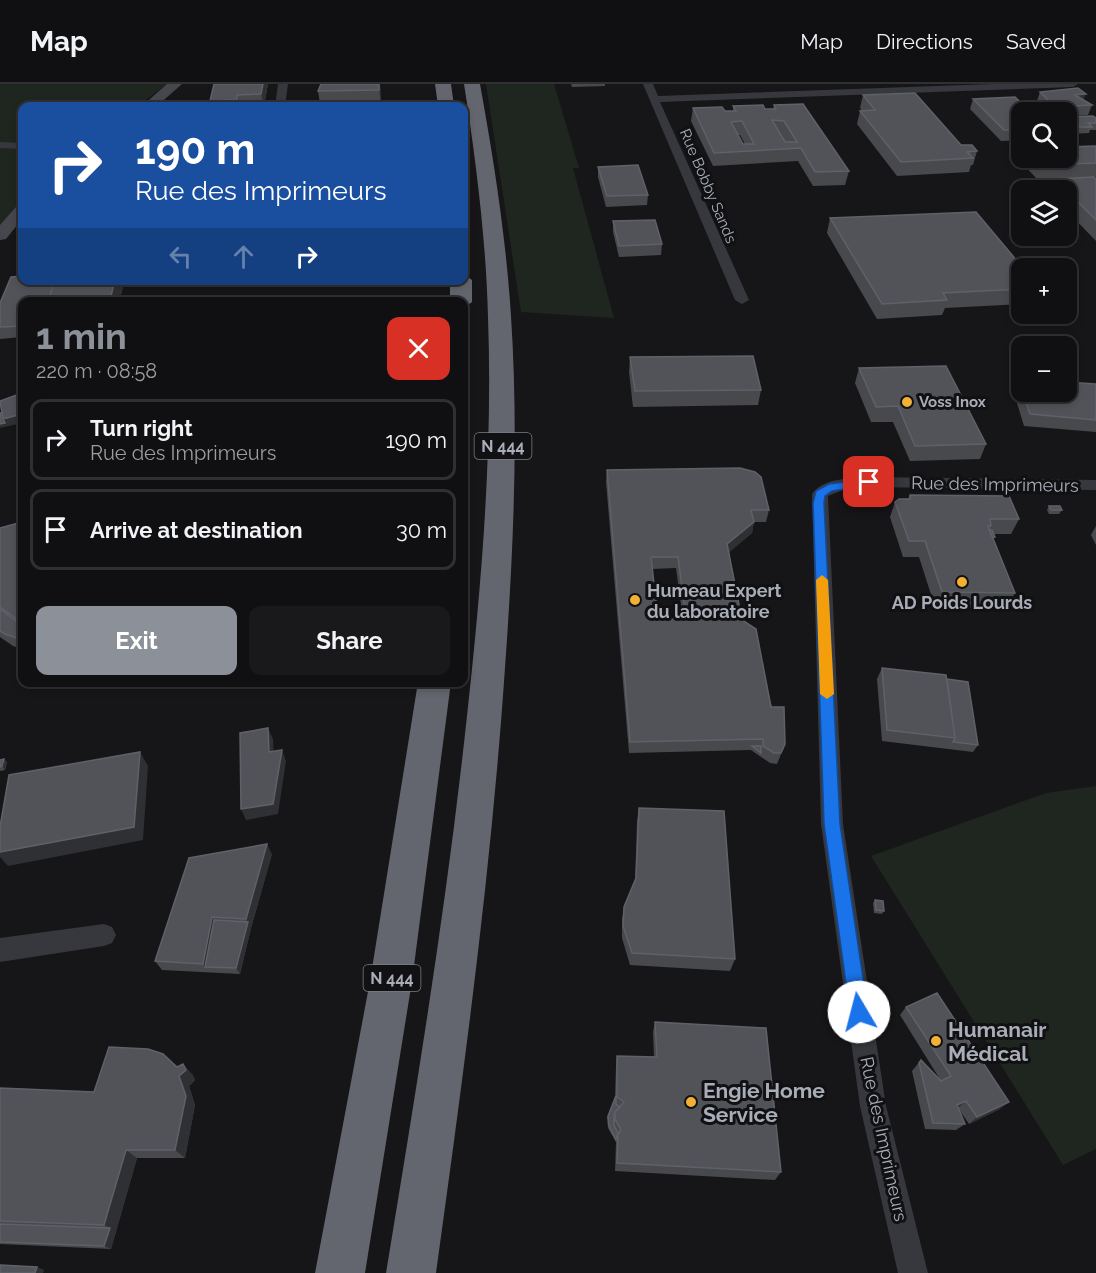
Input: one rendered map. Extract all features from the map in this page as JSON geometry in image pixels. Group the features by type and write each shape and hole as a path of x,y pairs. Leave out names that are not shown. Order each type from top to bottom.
{"highway":[{"path":"443,84 445,102"},
{"name":"N 444","path":"411,1273 440,1080 476,810 492,633 502,482 504,404 498,265 487,173 472,84"},
{"name":"N 444","path":"339,1273 393,969 434,687"}],"street":[{"path":"154,102 175,84"},
{"path":"281,102 283,84"},
{"name":"Rue Bobby Sands","path":"648,84 699,206 742,300"},
{"path":"655,99 1073,84"},
{"path":"0,145 18,146"},
{"path":"0,235 18,215"},
{"name":"Rue des Imprimeurs","path":"913,1273 873,1106 832,824 820,494 829,487 869,482 1096,485"},
{"path":"0,950 104,935"}],"shaded area":[{"path":"0,84 167,84 143,102 18,102 18,209 0,229"},
{"path":"486,84 554,84 579,168 573,168 614,318 521,312"},
{"path":"1096,786 1096,1149 1063,1165 871,856 1046,793"}],"building":[{"path":"214,84 263,84 261,94 237,95 237,100 210,101"},
{"path":"321,84 379,84 379,90 318,91"},
{"path":"1078,88 1086,94 1075,95 1092,105 1077,106 1077,102 1050,102 1040,92"},
{"path":"915,93 961,145 972,145 977,151 967,152 973,158 901,162 860,111 875,110 863,95"},
{"path":"1015,97 1020,102 1011,102 1011,130 1004,130 973,99"},
{"path":"803,104 849,171 815,172 801,148 714,153 693,108 722,107 725,111 736,111 733,106 763,105 765,109 776,109 774,105","holes":["772,120 784,121 797,142 785,142","742,121 754,144 743,144 731,122"]},
{"path":"1093,116 1096,118 1096,123 1088,123 1092,127 1077,127 1077,117"},
{"path":"1096,146 1096,163 1077,164 1077,147"},
{"path":"638,165 648,195 607,196 598,167"},
{"path":"1094,177 1096,179 1096,220 1077,201 1077,180 1055,179"},
{"path":"976,212 1015,258 1011,258 1011,290 943,293 947,300 882,304 830,218"},
{"path":"655,220 662,244 619,246 613,221"},
{"path":"18,276 18,285 53,285 50,297 18,297 18,326 0,327 0,303 11,277"},
{"path":"53,285 114,285 110,297 50,297"},
{"path":"753,356 761,390 635,391 630,357"},
{"name":"Voss Inox","path":"946,366 986,444 915,446 898,406 876,407 859,368"},
{"path":"1077,383 1096,384 1096,420 1030,414 1026,402 1077,402"},
{"path":"18,394 18,415 3,419 0,401"},
{"path":"0,413 2,413 5,423 0,424"},
{"name":"Humeau Expert du laboratoire","path":"740,468 755,472 761,477 769,510 751,510 754,522 727,544 742,620 756,629 771,707 784,707 785,744 781,753 774,753 763,746 763,739 630,742 607,470","holes":["651,557 678,557 686,619 658,619"]},
{"name":"AD Poids Lourds","path":"910,495 1009,496 1019,519 990,519 991,526 988,526 1015,593 942,592 925,541 909,541 895,502 899,499 910,499"},
{"path":"1049,506 1060,506 1062,510 1051,510"},
{"path":"18,523 18,619 0,607 0,528"},
{"path":"0,609 18,622 18,639 0,631"},
{"path":"882,668 946,675 955,738 887,730"},
{"path":"947,679 968,682 978,745 953,742 955,738"},
{"path":"268,728 269,752 282,750 273,804 241,809 240,733"},
{"path":"752,746 761,746 761,753"},
{"path":"140,752 134,827 0,852 0,827 9,775"},
{"path":"639,808 724,811 735,959 632,953 623,926 624,907 636,878"},
{"path":"267,844 246,919 212,917 203,964 155,961 189,858"},
{"path":"875,900 883,901 884,911 876,910"},
{"path":"214,920 248,922 236,968 205,967"},
{"name":"Humanair Médical","path":"937,993 1009,1102 977,1117 966,1101 957,1105 965,1124 933,1123 919,1063 921,1060 941,1081 951,1076 906,1007"},
{"name":"Engie Home Service","path":"655,1022 766,1028 781,1172 617,1163 618,1134 621,1130 615,1119 615,1112 624,1102 617,1097 617,1056 657,1057"},
{"path":"109,1047 148,1049 163,1054 177,1067 183,1064 186,1070 179,1076 186,1096 175,1150 126,1150 104,1225 0,1221 0,1088 94,1092"},
{"path":"616,1096 616,1104 620,1107 615,1112 614,1118 614,1125 618,1133 616,1140 609,1126 608,1116"},
{"path":"0,1224 110,1228 104,1246 0,1242"},
{"path":"0,1265 37,1267 35,1273 0,1273"}],"slow traffic":[{"path":"822,580 827,694"}],"place":[{"name":"Voss Inox","path":"907,402"},
{"name":"AD Poids Lourds","path":"962,582"},
{"name":"Humeau Expert du laboratoire","path":"635,600"},
{"name":"Humanair Médical","path":"936,1041"},
{"name":"Engie Home Service","path":"691,1102"}],"route":[{"path":"859,1012 832,824 819,503 820,494 829,487 869,482"}]}
